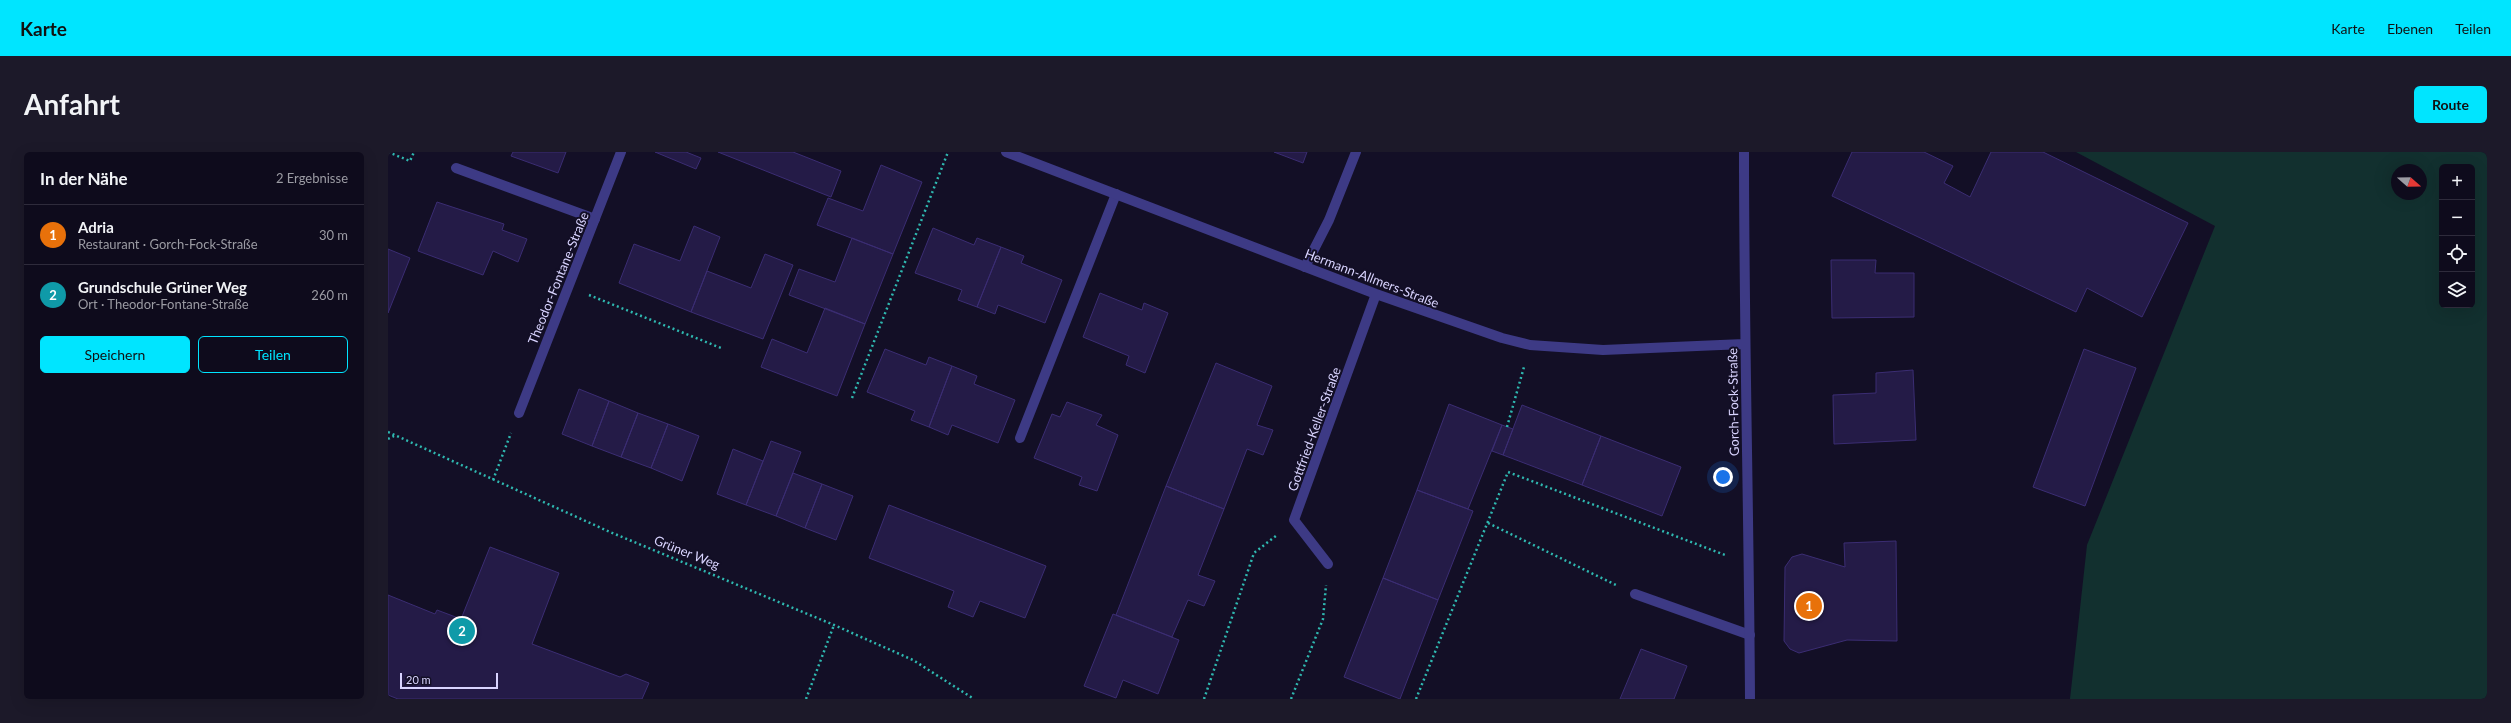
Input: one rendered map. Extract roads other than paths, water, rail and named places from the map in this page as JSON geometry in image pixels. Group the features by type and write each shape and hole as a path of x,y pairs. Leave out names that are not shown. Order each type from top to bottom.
{"street":[{"name":"Theodor-Fontane-Straße","path":"519,413 621,152"},
{"name":"Hermann-Allmers-Straße","path":"1006,152 1376,294 1464,326 1530,345 1603,350 1744,344"},
{"path":"1305,267 1329,220 1356,152"},
{"name":"Gorch-Fock-Straße","path":"1744,152 1744,344 1749,564 1750,699"},
{"path":"456,168 595,219"},
{"path":"1020,438 1116,194"},
{"name":"Gottfried-Keller-Straße","path":"1328,564 1294,520 1376,294"},
{"path":"1635,594 1750,635"}],"place":[{"name":"Adria","path":"1809,606"},
{"name":"Grundschule Grüner Weg","path":"462,631"}]}
